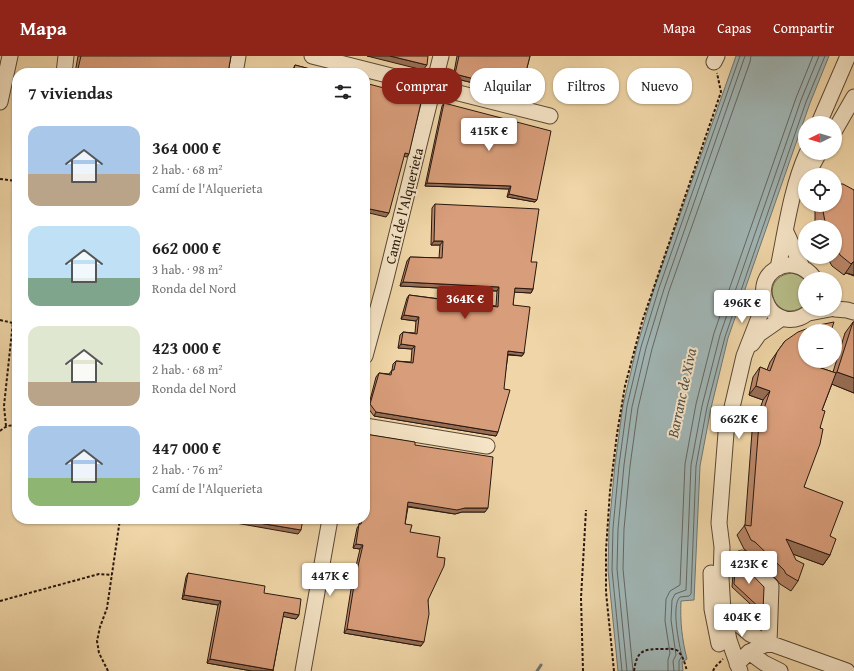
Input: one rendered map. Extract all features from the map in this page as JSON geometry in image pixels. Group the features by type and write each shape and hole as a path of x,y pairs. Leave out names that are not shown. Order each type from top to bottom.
{"street":[{"path":"0,102 10,56"},
{"path":"65,68 66,56"},
{"path":"236,68 238,56"},
{"path":"312,56 361,68"},
{"name":"Camí de l'Alquerieta","path":"439,68 441,56"},
{"path":"822,116 848,56"},
{"path":"370,70 382,73"},
{"path":"462,93 550,116"},
{"path":"842,118 854,97"},
{"name":"Camí de l'Alquerieta","path":"370,337 430,104"},
{"path":"778,268 786,232 788,212 803,160"},
{"path":"788,212 798,192"},
{"path":"786,232 802,267"},
{"path":"802,316 796,319 782,318 775,314 769,309 765,302 764,286 772,272 786,265 802,267 810,272"},
{"path":"732,666 721,578 722,547 719,523 726,433 744,356 765,302"},
{"path":"744,356 759,334 782,318"},
{"path":"370,427 487,446"},
{"path":"719,523 712,547 712,609 719,643 732,666"},
{"path":"303,671 329,524"},
{"path":"742,558 771,586 769,643"},
{"path":"724,611 750,634 769,643 847,671"},
{"path":"732,666 749,652 769,643"},
{"path":"749,652 764,664 780,671"}],"path":[{"path":"614,671 606,592 606,550 610,491 618,427 625,386 642,322 721,92 716,59"},
{"path":"0,179 12,180"},
{"path":"0,320 12,323"},
{"path":"6,426 4,406 12,332"},
{"path":"0,431 6,426 12,426"},
{"path":"583,671 581,598 586,510"},
{"path":"108,671 99,653 97,642 107,608 119,524"},
{"path":"0,601 99,574 112,575"},
{"path":"634,671 638,654 644,650 673,649 678,651 684,661 687,671"},
{"path":"713,671 714,667 732,666"}],"green space":[{"path":"792,273 798,275 798,308 795,310 786,310 778,306 774,299 772,291 774,283 781,276"}],"water":[{"name":"Barranc de Xiva","path":"736,56 829,56 805,116 798,116 798,137 728,338 711,408 700,466 694,600 681,601 682,630 687,659 682,662 683,671 618,671 608,570 609,528 615,464 623,405 637,346 655,286"}],"building":[{"path":"81,56 231,56 229,68 78,68"},
{"path":"390,56 428,56 427,65"},
{"path":"459,56 530,56 527,68 470,68 470,78 462,76 462,68 456,68"},
{"path":"295,65 306,68 294,68"},
{"path":"370,84 382,87 382,104 421,104 409,154 405,153 389,213 370,209"},
{"path":"444,104 551,131 537,200 509,194 511,186 427,183"},
{"path":"842,184 854,190 854,262 851,264 842,257 842,220 825,220 823,212 842,212"},
{"path":"435,204 539,209 531,262 537,262 533,289 515,288 513,305 530,307 524,353 508,351 504,389 510,390 498,432 376,412 370,404 379,373 391,375 396,361 413,363 415,346 401,344 403,332 417,334 419,317 404,315 409,295 498,307 499,287 403,282 410,257 442,258 443,241 434,241"},
{"path":"854,322 854,378 837,372 838,368 842,368 842,356"},
{"path":"798,332 798,368 821,368 836,373 822,410 825,411 820,428 823,429 820,444 804,487 843,502 830,536 836,539 830,555 786,539 796,560 804,564 798,581 786,574 784,570 755,542 751,540 744,525 751,526 759,423 770,391 756,386 760,367 770,371 777,352 785,341"},
{"path":"370,435 415,442 415,445 493,457 488,508 465,508 457,510 408,502 405,524 412,525 410,532 440,537 437,557 445,558 444,566 428,600 429,614 424,642 347,629 355,579 363,545 356,544 359,524 370,524"},
{"path":"265,524 302,524 301,530"},
{"path":"736,558 764,587 763,611 734,584"},
{"path":"188,573 265,586 264,593 301,599 299,615 284,612 273,670 210,659 221,601 184,595"}],"waterway":[{"path":"537,671 541,665"}]}
